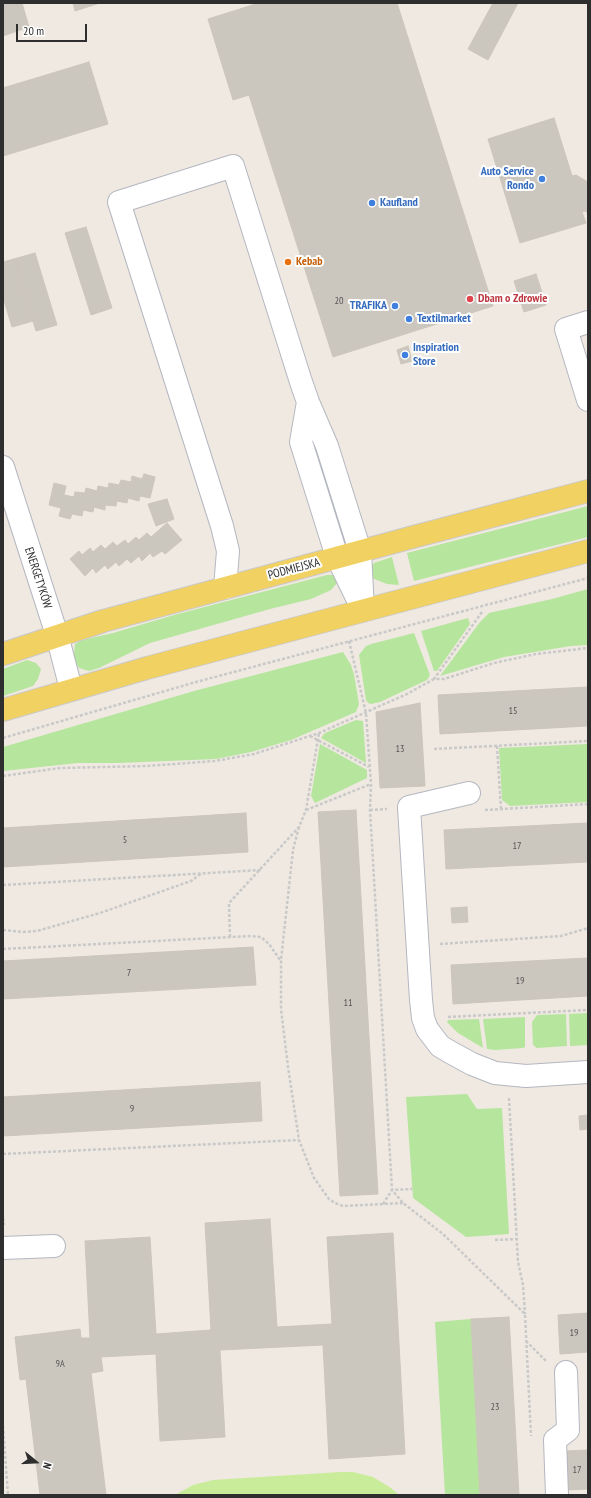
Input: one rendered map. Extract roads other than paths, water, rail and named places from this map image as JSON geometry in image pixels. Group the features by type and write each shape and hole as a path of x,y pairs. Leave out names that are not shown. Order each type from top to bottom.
{"main road":[{"name":"PODMIEJSKA","path":"3,654 57,635 225,588 588,491"},
{"path":"3,710 71,689 588,551"}],"street":[{"path":"225,588 228,551 222,526 119,202 233,166 308,402 327,446 360,551 363,610"},
{"path":"587,396 566,329 588,322"},
{"path":"308,402 301,442 337,557 363,610"},
{"name":"ENERGETYKÓW","path":"3,467 57,635 71,689"},
{"path":"469,793 409,807 417,946 423,1018 427,1029 433,1038 445,1049 472,1064 495,1073 526,1076 588,1072"},
{"path":"3,1248 54,1246"},
{"path":"557,1495 555,1440 568,1430 566,1372"}],"place":[{"name":"Auto Service Rondo","path":"542,179"},
{"name":"Kaufland","path":"372,203"},
{"name":"Kebab","path":"288,262"},
{"name":"Dbam o Zdrowie","path":"470,299"},
{"name":"TRAFIKA","path":"395,306"},
{"name":"Textilmarket","path":"409,319"},
{"name":"Inspiration Store","path":"405,355"}]}
